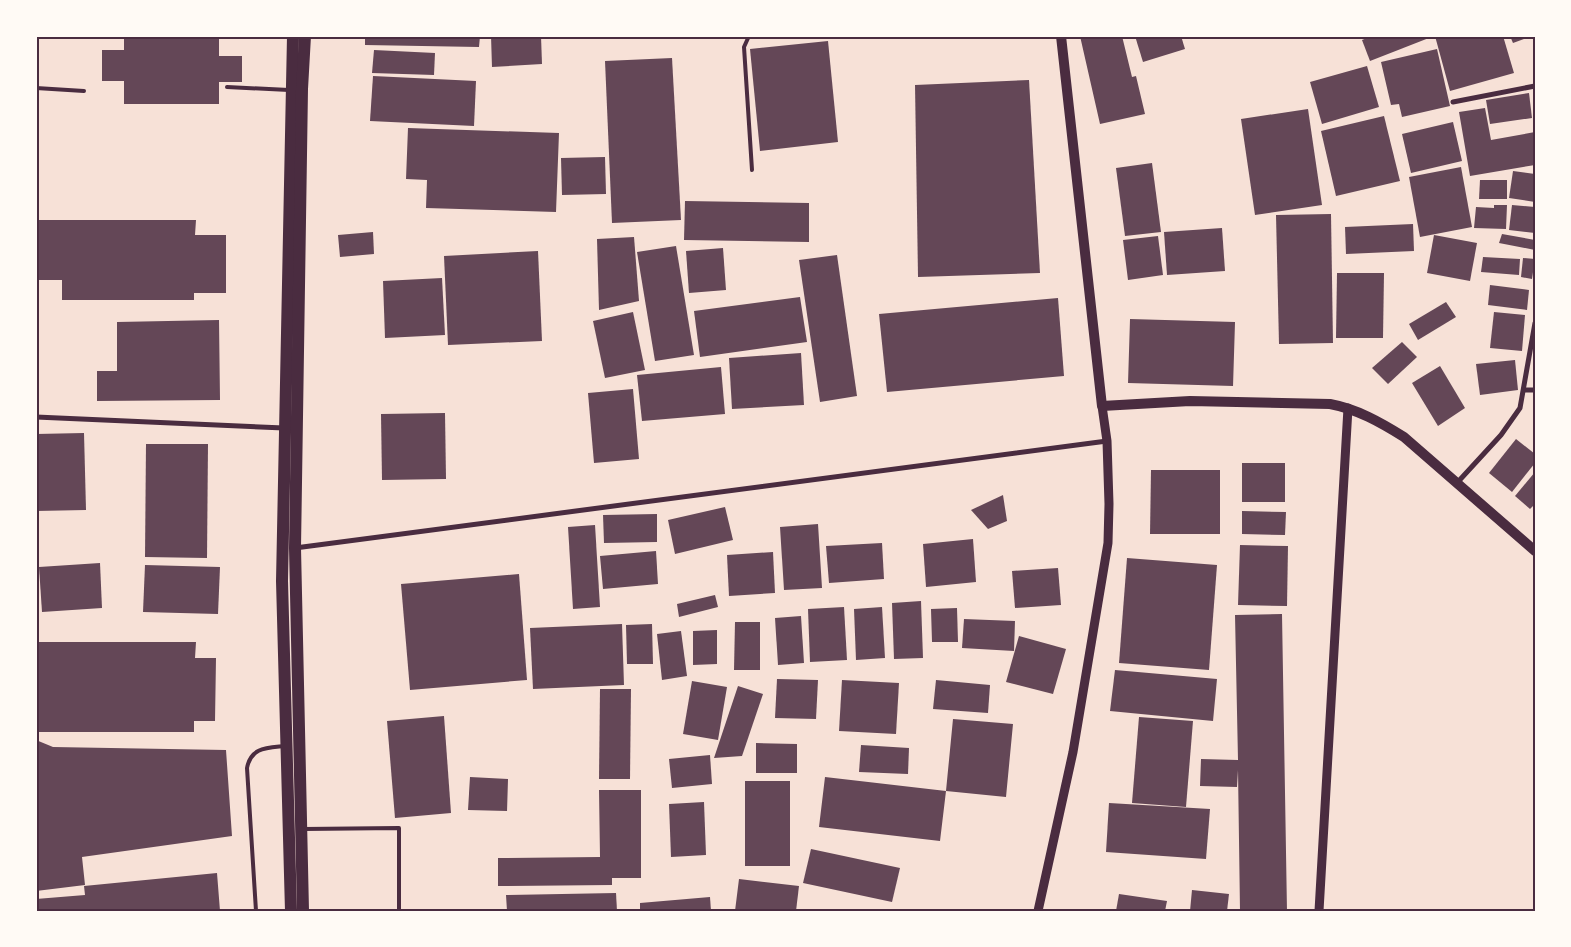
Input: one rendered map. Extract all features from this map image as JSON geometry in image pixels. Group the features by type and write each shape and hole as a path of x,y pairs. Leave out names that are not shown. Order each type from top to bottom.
{"main road":[{"path":"291,911 282,581 294,36"},
{"path":"303,911 295,548 302,89 305,36"},
{"path":"1061,36 1102,406 1190,401 1330,404 1348,408 1383,424 1404,437 1456,485 1535,551"}],"street":[{"path":"1452,102 1535,86"},
{"path":"1456,485 1502,435 1520,408 1535,323"},
{"path":"1524,390 1535,390"},
{"path":"1038,911 1073,752 1103,580 1109,504 1102,406"},
{"path":"1319,911 1348,408"},
{"path":"36,417 285,428"},
{"path":"295,548 1106,441"}],"lane":[{"path":"749,36 744,47 752,170"},
{"path":"227,87 292,90"},
{"path":"36,88 84,91"},
{"path":"256,911 248,759 263,748 287,746"},
{"path":"301,829 399,828 399,911"}],"building":[{"path":"124,36 219,36 219,56 242,56 242,82 219,82 219,104 124,104 124,81 102,81 102,50 124,50"},
{"path":"365,36 480,36 479,47 365,45"},
{"path":"491,36 541,36 542,64 492,67"},
{"path":"1080,36 1122,36 1132,77 1136,76 1145,114 1100,124"},
{"path":"1135,36 1181,36 1185,49 1143,62"},
{"path":"1372,36 1434,36 1370,61 1362,40"},
{"path":"1435,36 1503,36 1514,73 1450,91"},
{"path":"1510,36 1532,36 1513,43"},
{"path":"828,41 838,142 760,151 750,49"},
{"path":"1437,49 1450,106 1402,117 1399,104 1391,105 1381,62"},
{"path":"374,50 435,53 434,75 372,73"},
{"path":"672,58 681,220 612,223 605,61"},
{"path":"1367,66 1379,107 1322,124 1310,82"},
{"path":"373,76 476,81 474,126 370,121"},
{"path":"1029,80 1040,273 918,277 915,85"},
{"path":"1529,93 1532,118 1490,124 1486,100"},
{"path":"1485,108 1491,140 1535,132 1535,165 1470,176 1459,112"},
{"path":"1308,109 1322,205 1255,215 1241,119"},
{"path":"1384,116 1400,181 1336,196 1321,131"},
{"path":"1453,122 1462,161 1411,173 1402,134"},
{"path":"408,128 559,133 556,212 426,208 427,180 406,179"},
{"path":"605,157 606,194 562,195 561,158"},
{"path":"1152,163 1161,232 1125,236 1116,168"},
{"path":"1461,167 1472,227 1420,237 1409,177"},
{"path":"1513,171 1535,174 1535,202 1509,198"},
{"path":"1480,180 1507,180 1507,199 1479,199"},
{"path":"685,201 809,203 809,242 684,240"},
{"path":"1494,205 1507,205 1506,229 1474,228 1476,207 1494,208"},
{"path":"1512,205 1535,207 1535,233 1509,230"},
{"path":"1331,214 1333,343 1279,344 1276,215"},
{"path":"39,220 196,220 195,235 226,235 226,293 194,293 194,300 62,300 62,280 36,280 36,231 39,231"},
{"path":"1413,224 1414,251 1346,254 1345,227"},
{"path":"1222,228 1225,271 1167,275 1164,232"},
{"path":"373,232 374,254 340,257 338,235"},
{"path":"1502,234 1535,240 1535,250 1499,243"},
{"path":"1434,235 1477,243 1470,281 1427,273"},
{"path":"1158,236 1163,275 1128,280 1123,240"},
{"path":"634,237 639,301 599,310 597,239"},
{"path":"676,246 694,355 655,361 637,252"},
{"path":"723,248 726,290 689,293 686,251"},
{"path":"538,251 542,341 448,345 444,256"},
{"path":"837,255 857,396 820,402 799,260"},
{"path":"1483,257 1520,259 1519,275 1481,272"},
{"path":"1523,258 1535,259 1532,279 1521,277"},
{"path":"1337,273 1384,273 1383,338 1336,338"},
{"path":"442,278 445,335 385,338 383,281"},
{"path":"1490,285 1529,290 1527,310 1488,305"},
{"path":"800,297 807,342 700,357 694,311"},
{"path":"1058,298 1064,376 887,392 879,314"},
{"path":"1446,302 1456,317 1418,340 1409,324"},
{"path":"633,312 645,370 605,378 593,321"},
{"path":"1494,312 1525,315 1522,351 1490,348"},
{"path":"1130,319 1235,322 1233,386 1128,383"},
{"path":"219,320 220,400 97,401 97,371 117,371 117,322"},
{"path":"1402,342 1417,357 1388,384 1372,368"},
{"path":"801,353 804,405 732,409 729,358"},
{"path":"1515,360 1518,390 1480,395 1476,364"},
{"path":"1440,366 1465,408 1438,426 1412,383"},
{"path":"721,367 725,414 642,421 637,375"},
{"path":"633,389 639,459 594,463 588,393"},
{"path":"445,413 446,479 382,480 381,414"},
{"path":"84,433 86,510 36,511 36,434"},
{"path":"1516,439 1535,454 1535,463 1512,492 1489,473"},
{"path":"146,444 208,444 207,558 145,557"},
{"path":"1242,463 1285,463 1285,502 1242,502"},
{"path":"1151,470 1220,470 1220,534 1150,534"},
{"path":"1535,472 1535,504 1530,509 1515,496"},
{"path":"1003,495 1007,521 988,529 971,510"},
{"path":"725,507 733,540 675,554 668,520"},
{"path":"1242,511 1286,512 1285,535 1242,534"},
{"path":"657,514 657,542 604,543 603,515"},
{"path":"818,524 822,588 784,590 780,527"},
{"path":"595,525 600,607 573,609 568,527"},
{"path":"973,539 976,582 926,587 923,544"},
{"path":"882,543 884,579 829,583 826,546"},
{"path":"1240,545 1288,546 1287,606 1238,605"},
{"path":"656,551 658,584 603,589 600,556"},
{"path":"773,552 775,593 729,596 727,555"},
{"path":"1127,558 1217,565 1209,670 1119,663"},
{"path":"100,563 102,608 42,612 39,567"},
{"path":"145,565 220,567 218,614 143,612"},
{"path":"1058,568 1061,605 1015,608 1012,571"},
{"path":"519,574 527,680 410,690 401,584"},
{"path":"715,595 718,607 679,617 677,604"},
{"path":"921,601 923,658 894,659 892,603"},
{"path":"844,607 847,660 810,662 808,609"},
{"path":"882,607 885,658 856,660 854,609"},
{"path":"957,608 958,642 932,642 931,609"},
{"path":"1282,614 1287,911 1240,911 1238,770 1237,787 1200,786 1201,759 1238,760 1235,615"},
{"path":"801,616 804,663 778,665 775,618"},
{"path":"964,619 1015,621 1014,651 962,648"},
{"path":"735,622 760,622 760,670 734,670"},
{"path":"622,624 624,685 533,689 530,628"},
{"path":"652,624 653,664 627,664 626,625"},
{"path":"717,630 717,664 693,665 693,631"},
{"path":"681,631 687,676 662,680 657,634"},
{"path":"1019,636 1066,649 1053,694 1006,682"},
{"path":"36,642 196,642 195,658 216,658 215,721 194,721 194,732 36,732"},
{"path":"1115,670 1217,679 1213,721 1110,711"},
{"path":"777,679 818,680 816,719 775,718"},
{"path":"842,680 899,683 896,734 839,731"},
{"path":"936,680 990,685 988,713 933,709"},
{"path":"692,681 727,687 718,740 683,734"},
{"path":"738,686 763,694 742,756 714,758"},
{"path":"600,689 631,689 630,779 599,779"},
{"path":"444,716 451,813 395,818 387,721"},
{"path":"1139,717 1193,721 1186,807 1132,803"},
{"path":"953,719 1013,724 1006,797 946,791"},
{"path":"36,740 53,747 226,750 232,836 82,857 85,885 36,891"},
{"path":"756,743 797,744 797,773 756,773"},
{"path":"861,745 909,748 908,774 859,772"},
{"path":"710,755 712,784 672,788 669,759"},
{"path":"470,777 508,779 507,811 468,810"},
{"path":"825,777 946,791 940,841 819,827"},
{"path":"745,781 790,781 790,866 745,866"},
{"path":"599,790 641,790 641,878 612,878 612,885 498,886 498,858 600,857"},
{"path":"704,802 706,855 671,857 669,804"},
{"path":"1109,803 1210,809 1206,859 1106,852"},
{"path":"811,849 900,868 892,902 803,883"},
{"path":"217,873 220,911 36,911 36,899 85,895 84,886"},
{"path":"739,879 799,886 796,911 735,911"},
{"path":"1192,890 1229,894 1227,911 1190,911"},
{"path":"616,893 617,911 507,911 506,895"},
{"path":"1119,894 1167,901 1165,911 1116,911"},
{"path":"710,897 711,911 640,911 640,903"}]}
